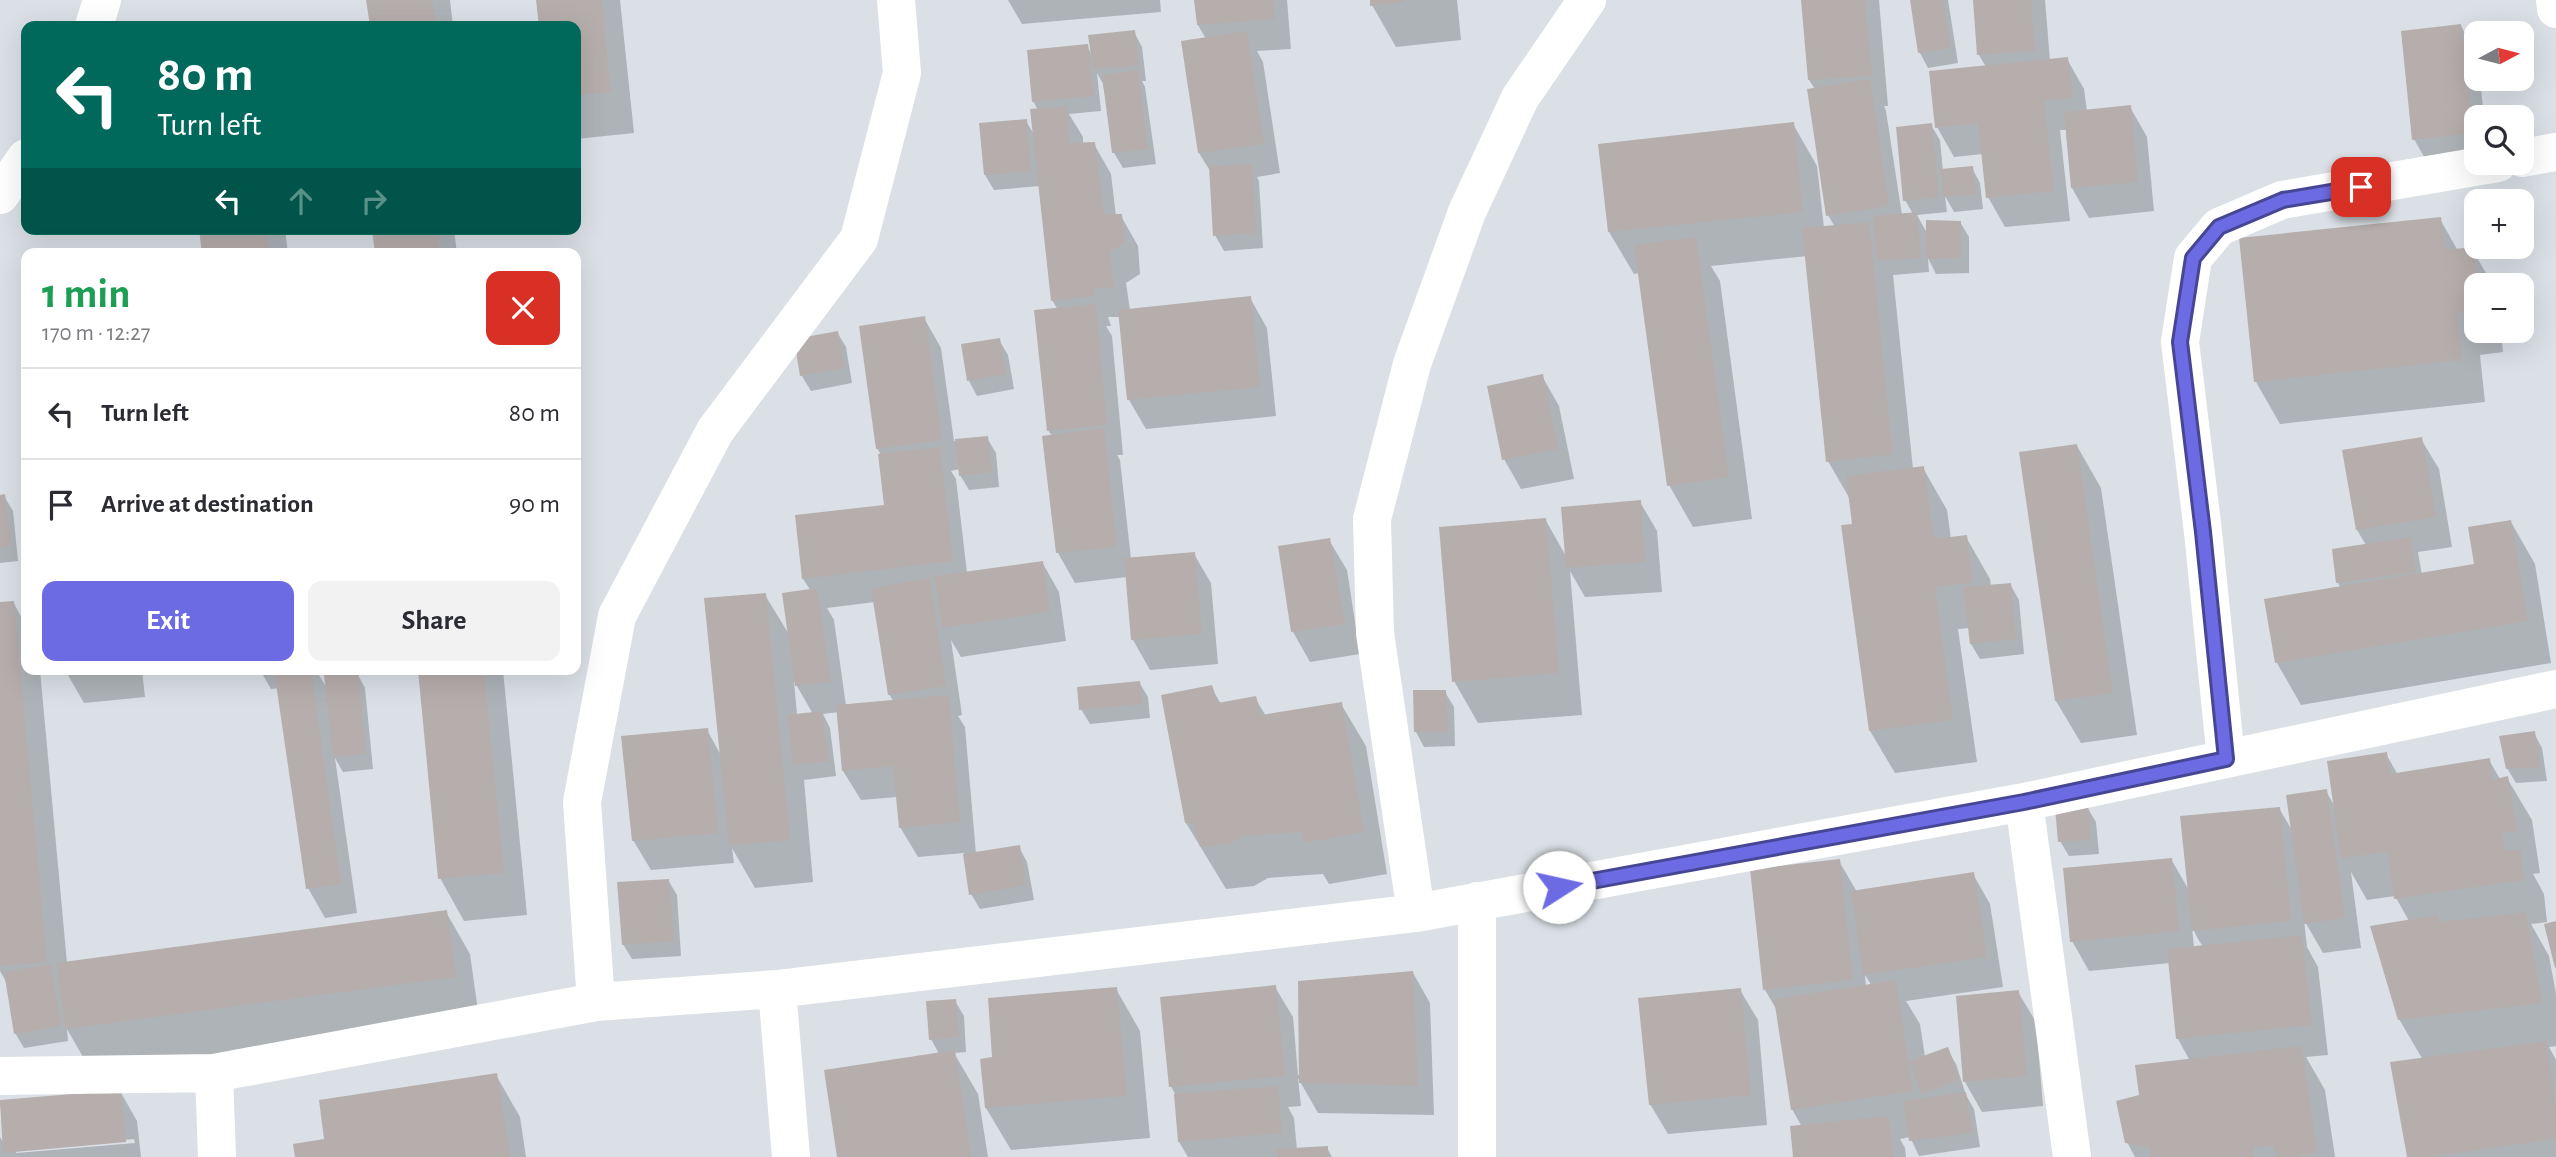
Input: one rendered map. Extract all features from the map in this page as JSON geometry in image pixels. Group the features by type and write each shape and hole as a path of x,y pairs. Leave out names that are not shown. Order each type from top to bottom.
{"street":[{"path":"96,21 102,0"},
{"path":"596,1002 582,802 617,616 715,431 859,239 902,73 896,0"},
{"path":"1416,913 1375,633 1372,519 1412,364 1467,212 1520,98 1587,0"},
{"path":"2555,0 2556,9"},
{"path":"2534,156 2556,152"},
{"path":"0,195 21,165"},
{"path":"2226,759 2180,342 2193,258 2219,227 2283,200 2464,169"},
{"path":"0,1076 214,1073 596,1002 777,989 1416,913 2024,802 2556,689"},
{"path":"2024,802 2072,1157"},
{"path":"1476,1157 1478,901"},
{"path":"777,989 791,1157"},
{"path":"214,1073 217,1157"}],"building":[{"path":"366,0 432,0 435,21 369,21"},
{"path":"536,0 602,0 611,92 581,95 581,21 538,21"},
{"path":"1194,0 1273,0 1275,19 1197,25"},
{"path":"1370,0 1405,0 1405,2 1370,6"},
{"path":"1801,0 1865,0 1872,76 1808,80"},
{"path":"1910,0 1943,0 1951,48 1918,53"},
{"path":"1973,0 2031,0 2035,51 1977,55"},
{"path":"2461,24 2464,91 2468,91 2470,105 2464,105 2464,134 2412,140 2401,31"},
{"path":"1135,30 1139,66 1093,69 1088,35"},
{"path":"1247,31 1264,144 1198,153 1181,41"},
{"path":"1088,44 1094,96 1032,102 1027,50"},
{"path":"2068,57 2073,98 2044,101 2054,191 1986,198 1978,123 1935,128 1929,71"},
{"path":"1138,70 1148,149 1112,153 1102,75"},
{"path":"1870,79 1889,206 1826,216 1807,89"},
{"path":"2131,105 2138,182 2071,188 2064,112"},
{"path":"1067,106 1069,143 1095,142 1104,214 1122,214 1124,243 1110,252 1114,288 1093,288 1096,296 1051,301 1030,109"},
{"path":"1027,119 1031,171 984,175 979,123"},
{"path":"1794,122 1803,212 1608,232 1598,144"},
{"path":"1932,123 1939,197 1903,201 1896,127"},
{"path":"1252,164 1256,233 1213,236 1209,166"},
{"path":"1973,166 1976,194 1944,197 1940,169"},
{"path":"1917,212 1921,258 1877,261 1873,216"},
{"path":"2441,217 2445,250 2464,248 2464,259 2475,259 2476,273 2464,273 2464,312 2457,313 2462,360 2254,382 2239,238"},
{"path":"1926,220 1961,221 1961,258 1926,259"},
{"path":"1869,222 1893,454 1826,462 1802,228"},
{"path":"200,235 267,235 268,248 201,248"},
{"path":"373,235 438,235 439,248 374,248"},
{"path":"1696,237 1729,477 1667,486 1634,245"},
{"path":"1251,296 1260,387 1127,400 1118,310"},
{"path":"1096,304 1107,425 1047,431 1034,310"},
{"path":"925,316 942,440 876,449 859,326"},
{"path":"838,331 845,368 800,376 794,339"},
{"path":"1000,338 1006,374 967,381 961,344"},
{"path":"1543,374 1558,449 1502,460 1487,386"},
{"path":"1104,428 1117,547 1056,553 1042,436"},
{"path":"988,436 992,472 959,476 955,439"},
{"path":"2422,437 2436,517 2356,530 2342,450"},
{"path":"2077,444 2113,693 2055,701 2019,452"},
{"path":"940,447 953,561 802,579 795,515 884,505 878,454"},
{"path":"1924,466 1934,539 1967,535 1973,582 1935,587 1953,720 1869,731 1841,525 1852,524 1846,476"},
{"path":"5,494 11,546 0,547 0,495"},
{"path":"1641,500 1645,562 1566,568 1561,507"},
{"path":"1546,518 1559,673 1452,682 1439,527"},
{"path":"2511,520 2528,621 2275,663 2264,599 2474,564 2468,527"},
{"path":"2411,537 2416,572 2336,583 2332,549"},
{"path":"1330,538 1345,624 1291,632 1278,546"},
{"path":"1195,552 1202,634 1131,640 1124,558"},
{"path":"1043,561 1050,612 942,628 934,576"},
{"path":"930,578 946,686 888,695 871,588"},
{"path":"2011,583 2016,639 1970,644 1963,587"},
{"path":"817,588 831,682 795,686 782,593"},
{"path":"766,593 790,840 729,846 704,598"},
{"path":"14,601 47,962 0,966 0,602"},
{"path":"275,675 312,675 341,884 306,889"},
{"path":"324,675 358,675 366,754 333,757"},
{"path":"418,675 484,675 504,873 438,879"},
{"path":"1140,681 1143,704 1079,710 1077,687"},
{"path":"1212,685 1218,703 1256,696 1261,715 1342,702 1364,832 1303,843 1302,832 1243,836 1230,844 1200,847 1194,824 1185,823 1161,695"},
{"path":"1413,690 1446,690 1448,732 1414,732"},
{"path":"949,695 960,822 899,828 893,766 842,771 836,705"},
{"path":"822,711 829,761 793,765 787,715"},
{"path":"708,728 718,833 632,841 621,736"},
{"path":"2535,731 2540,767 2506,769 2499,736"},
{"path":"2387,752 2390,774 2490,758 2492,780 2508,776 2517,831 2502,833 2505,850 2521,850 2524,880 2394,899 2387,852 2341,858 2327,761"},
{"path":"2327,789 2345,918 2304,924 2286,795"},
{"path":"2088,805 2091,840 2058,842 2055,808"},
{"path":"2280,807 2291,921 2192,931 2180,816"},
{"path":"1020,845 1026,885 969,895 963,854"},
{"path":"2172,858 2179,931 2070,942 2063,868"},
{"path":"1840,859 1853,980 1763,990 1750,869"},
{"path":"1974,872 1987,957 1863,975 1851,891"},
{"path":"669,879 674,941 622,945 617,882"},
{"path":"447,910 456,977 65,1029 56,963"},
{"path":"2526,912 2542,1003 2398,1020 2370,926 2437,915 2439,922"},
{"path":"2556,921 2556,967 2555,968 2544,924"},
{"path":"2302,935 2312,1025 2176,1039 2167,949"},
{"path":"51,964 61,1026 14,1034 4,972"},
{"path":"1413,971 1418,1086 1299,1083 1298,981"},
{"path":"1896,980 1913,1091 1791,1110 1774,999"},
{"path":"1276,985 1285,1076 1169,1087 1160,997"},
{"path":"1117,987 1127,1096 985,1108 980,1059 992,1057 988,998"},
{"path":"1741,988 1751,1095 1649,1105 1638,998"},
{"path":"2019,990 2027,1076 1963,1082 1956,996"},
{"path":"956,999 959,1037 929,1040 926,1001"},
{"path":"2547,1041 2556,1107 2556,1139 2429,1157 2407,1157 2390,1062"},
{"path":"2302,1046 2317,1152 2295,1157 2277,1157 2273,1146 2254,1147 2253,1157 2150,1157 2150,1147 2125,1143 2116,1101 2139,1095 2135,1065"},
{"path":"1948,1047 1960,1079 1922,1094 1909,1061"},
{"path":"955,1050 971,1157 837,1157 824,1070"},
{"path":"497,1073 510,1157 295,1157 293,1144 324,1139 319,1100"},
{"path":"1278,1086 1282,1133 1178,1142 1174,1094"},
{"path":"121,1090 126,1142 3,1153 0,1100"},
{"path":"1966,1092 1972,1133 1909,1141 1903,1101"},
{"path":"1889,1116 1893,1157 1793,1157 1790,1126"},
{"path":"1328,1146 1328,1157 1277,1157 1276,1149"}],"route":[{"path":"1559,887 2024,802 2226,759 2180,342 2193,258 2219,227 2283,200 2361,187"}]}
